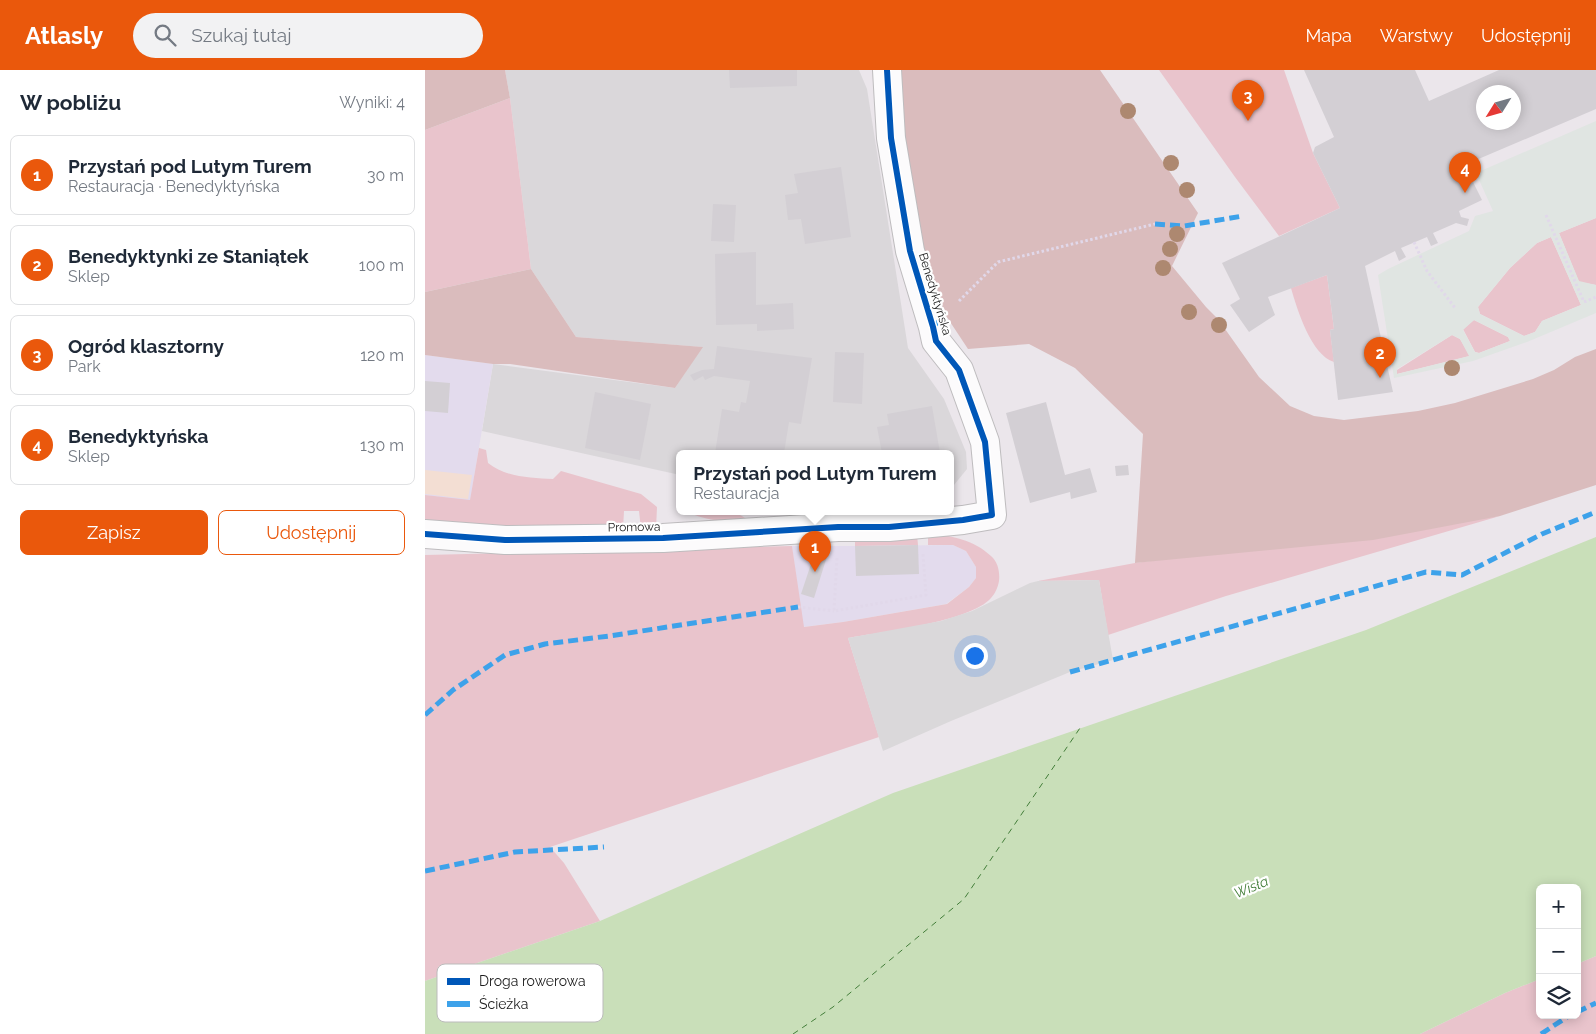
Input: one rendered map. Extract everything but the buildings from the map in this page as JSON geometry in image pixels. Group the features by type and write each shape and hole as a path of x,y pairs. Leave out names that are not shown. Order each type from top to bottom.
{"street":[{"name":"Benedyktyńska","path":"887,70 891,138 910,251 936,341 959,370 985,442 992,515"},
{"name":"Promowa","path":"425,534 505,540 663,538 921,524 992,515"}],"path":[{"path":"1546,215 1584,302 1596,297"},
{"path":"956,304 998,262 1155,224"},
{"path":"1414,242 1427,271 1455,308"},
{"path":"798,607 834,611 926,595 921,524"},
{"path":"834,611 838,528"}],"shaded area":[{"path":"425,70 505,70 510,98 425,130"},
{"path":"505,70 859,70 867,89 908,348 944,399 966,452 967,469 954,485 954,450 676,450 676,474 482,431 493,364 675,388 702,347 576,337 531,269"},
{"path":"899,70 1100,70 1198,213 1172,266 1218,319 1259,377 1290,406 1314,416 1344,420 1418,411 1455,403 1533,379 1554,370 1575,357 1596,349 1596,485 1500,516 1373,540 1135,563 1143,434 1075,368 1029,344 968,349 931,293 913,218 901,115"},
{"path":"1159,70 1284,70 1313,153 1340,208 1279,236"},
{"path":"510,98 531,269 425,292 425,130"},
{"path":"1596,121 1596,218 1559,233 1579,281 1596,285 1596,313 1527,342 1473,361 1394,378 1378,275 1469,231 1475,216 1493,211 1476,173","holes":["1551,237 1581,305 1542,321 1535,332 1524,336 1480,314 1478,307 1510,268 1537,243","1474,320 1508,337 1510,341 1479,353 1475,352 1463,330","1452,335 1460,339 1469,356 1397,374 1397,369"]},
{"path":"1596,218 1596,285 1579,282 1559,233"},
{"path":"1551,237 1581,305 1542,321 1535,332 1524,336 1480,314 1478,307 1510,268 1537,243"},
{"path":"531,269 576,337 703,347 675,388 510,364 493,364 425,355 425,292"},
{"path":"1327,275 1334,329 1330,330 1334,362 1326,358 1312,341 1301,319 1291,288"},
{"path":"1474,320 1508,337 1510,341 1479,353 1475,352 1463,329"},
{"path":"1452,335 1460,339 1470,356 1397,374 1397,370"},
{"path":"425,355 493,364 470,501 425,495"},
{"path":"479,448 486,450 488,463 510,474 553,479 561,471 641,494 657,507 656,529 641,529 639,511 624,511 623,529 425,526 425,495 470,500"},
{"path":"425,470 472,475 468,499 425,494"},
{"path":"694,515 740,515 745,518 744,522 721,521"},
{"path":"1500,516 1226,596 1108,635 1099,580 1038,581 1135,563"},
{"path":"928,534 970,542 993,558 998,567 999,583 991,598 964,614 924,625 848,638 879,737 550,847 564,863 600,921 475,964 437,964 437,977 425,981 425,555 792,546 804,627 947,604 969,587 976,578 976,567 966,551 953,545 928,545"},
{"path":"917,535 918,545 855,546 855,537"},
{"path":"953,545 966,551 976,567 976,578 969,587 946,604 803,627 792,546"},
{"path":"1099,580 1113,660 1070,672 883,751 848,638 941,621 972,611 1038,581"},
{"path":"1596,956 1596,1034 1420,1034 1505,993 1536,981 1536,1019 1581,1019 1581,962"}],"water":[{"name":"Wisła","path":"1596,537 1596,956 1581,962 1581,884 1536,884 1536,981 1505,993 1420,1034 425,1034 425,981 437,977 437,1022 603,1022 603,964 475,964 600,921 893,793 1366,630"}],"ferry route":[{"path":"793,1034 833,1007 964,899 1080,728"}],"marked path":[{"path":"1155,224 1184,226 1243,216"},
{"path":"933,327 942,318"},
{"path":"1070,672 1426,572 1462,575 1542,534 1596,512"},
{"path":"425,715 453,690 505,655 545,644 798,607"},
{"path":"425,871 515,852 604,847"},
{"path":"1581,1010 1596,1003"},
{"path":"1541,1034 1564,1019"}],"cycle path":[{"path":"425,534 505,540 663,538 838,527 889,527 963,520 992,515 985,442 959,370 936,341 910,251 891,138 887,70"}],"place":[{"name":"Ogród klasztorny","path":"1248,121"},
{"name":"Benedyktyńska","path":"1465,193"},
{"name":"Benedyktynki ze Staniątek","path":"1380,378"},
{"name":"Przystań pod Lutym Turem","path":"815,572"}]}
